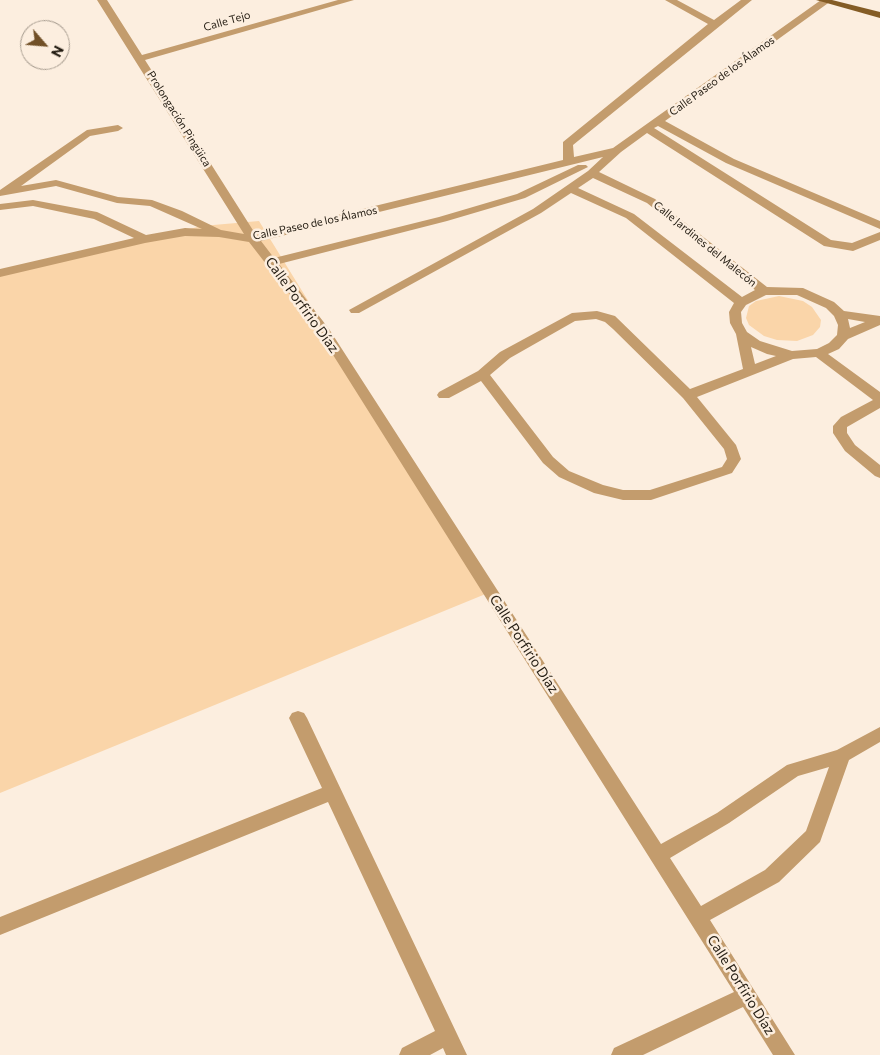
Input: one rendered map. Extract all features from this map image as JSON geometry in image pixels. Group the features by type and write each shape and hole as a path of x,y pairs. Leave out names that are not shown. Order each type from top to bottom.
{"main road":[{"path":"825,0 880,15"}],"street":[{"name":"Prolongación Pingüica","path":"102,0 141,58 253,239"},
{"name":"Calle Tejo","path":"141,58 349,0"},
{"path":"670,0 714,24"},
{"path":"569,164 567,144 714,24 747,0"},
{"name":"Calle Paseo de los Álamos","path":"355,310 537,211 592,173 617,150 659,122 825,0"},
{"path":"659,122 730,161 880,225"},
{"path":"1,194 87,133 118,128"},
{"path":"648,129 711,170 836,246 853,247 880,236"},
{"name":"Calle Paseo de los Álamos","path":"0,273 145,239 186,232 220,233 253,239 569,164 617,150"},
{"name":"Calle Paseo de los Álamos","path":"272,262 444,219 521,196 617,150"},
{"path":"48,161 56,184"},
{"path":"711,170 730,161"},
{"name":"Calle Jardines del Malecón","path":"592,173 651,201 764,291"},
{"path":"33,203 56,184"},
{"path":"1,194 56,184 117,200 152,203 220,233"},
{"name":"Calle Jardines del Malecón","path":"570,188 630,216 741,302"},
{"path":"97,216 117,200"},
{"path":"0,207 33,203 97,216 145,239"},
{"name":"Calle Porfirio Díaz","path":"253,239 323,330 748,995 779,1053"},
{"path":"742,334 755,344 772,351 792,355 819,353 834,346 842,336 844,325 840,314 830,305 816,297 799,291 764,291 741,302 735,312 736,323 742,334 750,372"},
{"path":"444,395 483,374 505,355 572,317 597,314 610,319 618,326 688,395 731,448 734,459 731,465 716,474 651,495 623,495 581,482 564,474 548,460 483,374"},
{"path":"840,314 880,320"},
{"path":"842,336 880,320"},
{"path":"819,353 880,398"},
{"path":"688,395 792,355"},
{"path":"880,402 846,420 840,426 840,433 850,448 880,473"},
{"path":"298,718 457,1055"},
{"path":"659,856 723,818 793,770 842,756 880,734"},
{"path":"698,917 772,876 814,836 842,756"},
{"path":"0,926 333,792"},
{"path":"621,1055 748,995"},
{"path":"409,1055 448,1035"}],"shaded area":[{"path":"259,221 488,593 0,793 0,273 202,226"},
{"path":"779,296 803,301 812,307 821,320 820,327 813,335 797,341 777,340 764,336 749,325 746,318 749,306 756,301"}]}
